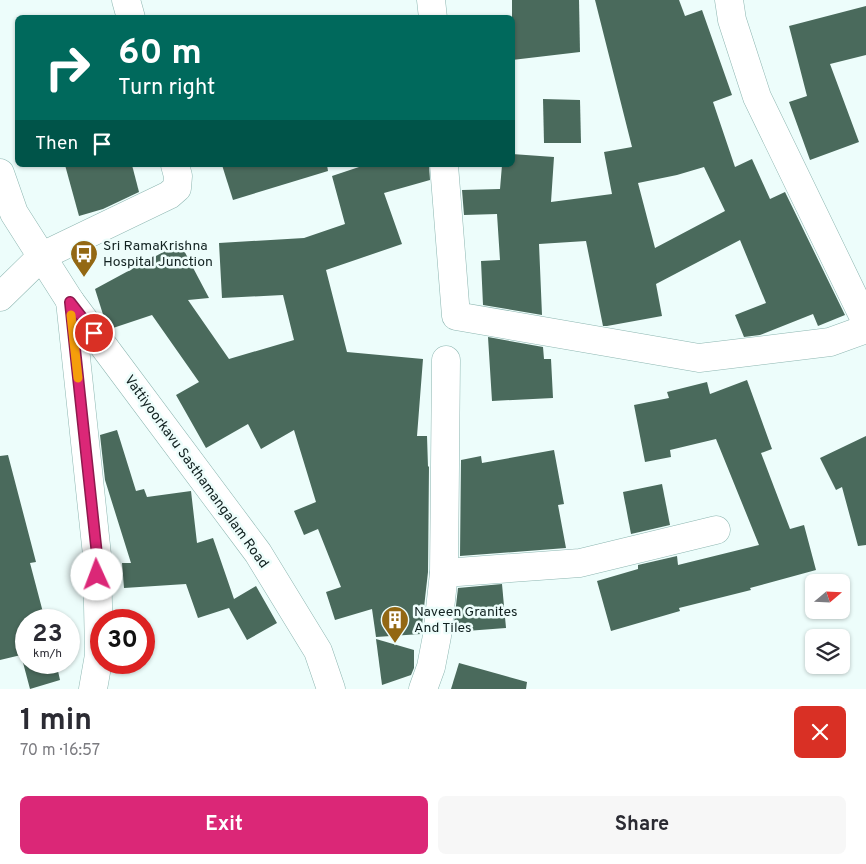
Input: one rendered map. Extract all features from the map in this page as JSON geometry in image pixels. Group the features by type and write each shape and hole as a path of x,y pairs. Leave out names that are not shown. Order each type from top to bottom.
{"street":[{"path":"126,0 130,15"},
{"path":"431,0 433,15"},
{"path":"729,0 732,20 757,97 866,322"},
{"path":"0,297 42,256 169,195 177,188 178,176 175,167"},
{"path":"444,167 456,316 699,358 830,342 866,329"},
{"name":"Vattiyoorkavu Sasthamangalam Road","path":"0,173 7,211 42,256 70,302 258,553 318,651 331,689"},
{"path":"70,302 97,555 99,655 93,689"},
{"path":"423,689 431,667 437,636 444,573 446,360"},
{"path":"444,573 580,563 716,530"}],"building":[{"path":"512,0 579,0 580,52 515,60 515,15 512,15"},
{"path":"595,0 679,0 685,16 702,10 732,95 713,102 735,167 752,159 770,199 785,192 845,315 818,326 813,314 760,335 744,337 735,315 766,303 740,240 656,284 662,316 603,326 586,241 539,244 542,315 483,305 481,261 500,260 497,214 464,215 462,190 500,189 502,167 515,167 515,154 554,157 551,202 612,194 604,152 632,147","holes":["704,167 725,211 655,248 638,183"]},
{"path":"866,6 866,55 830,64 859,142 810,160 789,102 807,96 789,26"},
{"path":"543,99 580,100 581,143 544,143"},
{"path":"66,167 133,167 139,192 103,209 79,216"},
{"path":"223,167 327,167 328,171 233,200"},
{"path":"359,167 429,167 430,180 384,193 402,244 326,270 347,352 423,359 417,436 427,436 429,466 428,572 421,634 376,637 372,609 335,620 326,592 341,587 318,529 304,535 294,511 316,502 294,430 261,449 248,424 206,448 176,395 199,382 152,315 110,329 106,324 95,289 180,243 209,298 188,300 229,359 294,340 283,295 222,298 219,243 304,238 345,224 332,176"},
{"path":"488,337 543,347 544,359 551,359 553,398 492,401"},
{"path":"747,380 772,449 761,453 790,529 804,525 816,570 750,588 751,590 679,608 680,611 611,631 597,581 638,569 638,565 677,556 678,565 759,545 716,439 670,450 671,457 645,462 634,405 669,398 667,392 707,382 710,394"},
{"path":"117,430 136,491 144,489 147,497 191,491 197,543 213,538 234,599 256,586 277,623 247,640 229,608 198,618 186,584 124,588 122,563 131,563 105,480 100,435"},
{"path":"866,436 866,545 858,546 842,487 836,490 820,458"},
{"path":"554,450 564,504 558,505 566,548 460,556 461,460 481,456 482,463"},
{"path":"8,455 36,562 30,563 42,609 15,609 15,656 0,660 0,456"},
{"path":"662,484 670,525 631,534 623,492"},
{"path":"502,584 506,628 453,632 458,588"},
{"path":"376,639 414,650 414,668 411,675 382,685"},
{"path":"459,663 527,682 526,689 451,689"},
{"path":"26,674 59,674 60,680 30,689"}],"slow traffic":[{"path":"71,315 78,378"}],"place":[{"name":"Sri RamaKrishna Hospital Junction","path":"84,278"},
{"name":"Naveen Granites And Tiles","path":"395,644"}],"route":[{"path":"94,333 70,302 97,555 97,575"}]}
